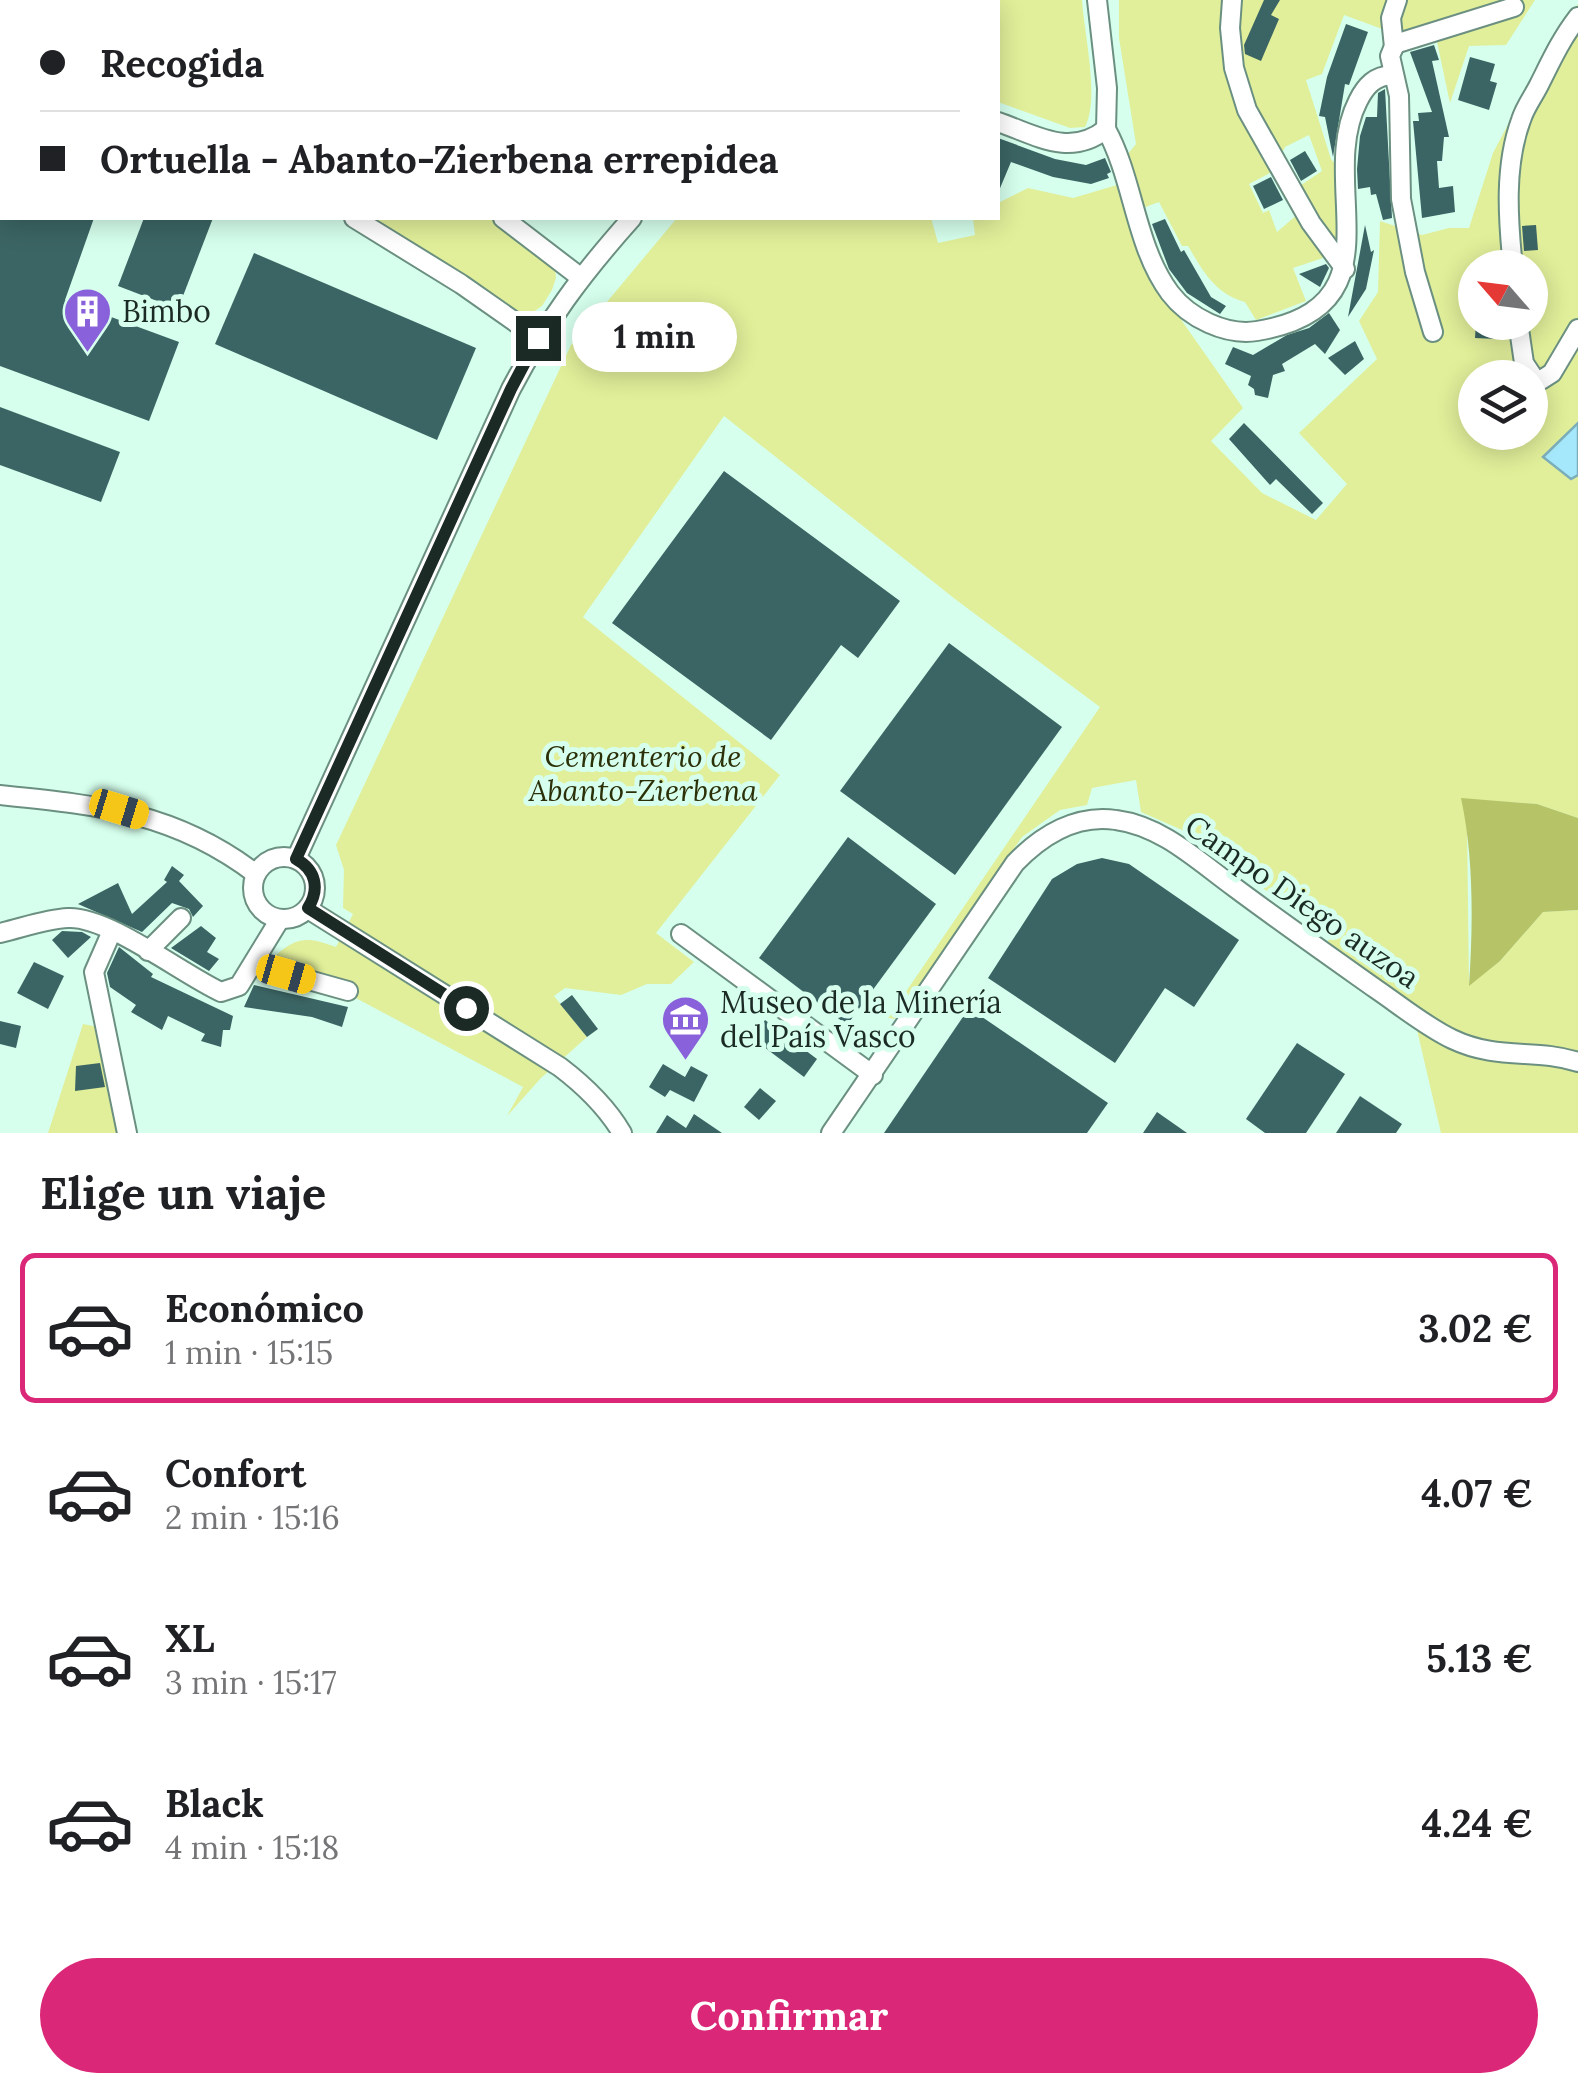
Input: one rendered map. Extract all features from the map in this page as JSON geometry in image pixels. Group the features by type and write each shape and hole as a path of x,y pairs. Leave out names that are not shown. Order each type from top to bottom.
{"street":[{"path":"1097,0 1107,88 1106,129 1122,165 1150,256 1170,294 1220,328 1244,334 1271,329 1316,309 1337,286 1345,269 1348,235 1348,127 1364,88 1380,76 1392,76"},
{"path":"1232,0 1234,68 1247,110 1310,223 1345,269"},
{"path":"1397,0 1391,18 1394,47 1390,56 1399,96 1401,199 1415,272 1433,332"},
{"path":"1394,47 1414,37 1514,7"},
{"path":"1512,250 1508,203 1514,142 1522,114 1545,69 1578,17"},
{"path":"1000,123 1064,144 1079,145 1106,129"},
{"path":"357,220 538,338"},
{"path":"505,220 580,276"},
{"path":"296,859 511,389 538,338 580,276 630,220"},
{"path":"1521,340 1524,363 1534,378 1541,380 1552,373 1578,329"},
{"path":"0,795 86,804 133,814 188,832 256,874"},
{"name":"Campo Diego auzoa","path":"832,1133 1016,863 1047,835 1073,823 1094,820 1141,826 1168,840 1308,942 1452,1039 1492,1052 1548,1055 1578,1062"},
{"path":"273,859 296,859 315,880 316,890 308,908 295,917 280,919 262,910 257,902 253,894 256,874 273,859"},
{"path":"308,908 584,1085 607,1109 622,1133"},
{"path":"0,933 70,918 112,931 220,992 239,986 280,919"},
{"path":"148,951 180,918"},
{"path":"112,931 94,972 127,1133"},
{"path":"681,934 872,1076"},
{"path":"255,965 348,991"}],"green space":[{"path":"1000,0 1082,0 1091,100 1085,127 1070,128 1000,103"},
{"name":"Cementerio de Abanto-Zierbena","path":"1119,0 1391,0 1385,30 1344,15 1322,74 1306,80 1331,159 1337,166 1343,250 1332,239 1301,185 1322,171 1309,135 1285,147 1272,172 1249,184 1263,213 1269,210 1277,232 1298,214 1326,257 1293,268 1306,301 1256,320 1245,302 1218,287 1188,246 1182,246 1159,202 1143,208 1141,244 1148,278 1243,408 1211,441 1262,493 1316,520 1347,484 1299,433 1377,359 1359,321 1378,292 1380,221 1422,235 1469,228 1493,153 1542,60 1578,4 1578,818 1537,804 1462,799 1467,822 1469,985 1500,961 1543,912 1578,910 1578,1133 1441,1133 1417,1030 1315,959 1331,937 1182,830 1141,812 1136,780 1092,788 1087,805 1060,810 1022,837 898,1019 888,1018 1100,707 955,599 724,416 583,617 780,775 656,933 694,962 671,984 647,984 621,995 565,988 554,996 587,1037 541,1078 507,1116 523,1087 352,996 275,966 277,954 298,941 319,941 336,947 353,914 343,908 344,870 336,845 571,345 675,220 932,220 938,243 975,235 973,220 1000,220 1000,202 1028,188 1073,198 1134,180 1127,155 1136,144 1119,38"},
{"path":"1398,0 1535,0 1506,45 1469,46 1450,103 1433,23 1398,35 1406,4"},
{"path":"368,220 494,220 544,255 555,269 552,290 542,306 529,315 509,311"},
{"path":"1461,798 1537,804 1578,818 1578,910 1543,912 1500,961 1469,986 1471,892"},
{"path":"83,1024 98,1027 120,1133 48,1133"}],"water":[{"path":"1578,423 1578,475 1571,479 1543,457"}],"building":[{"path":"1264,0 1280,0 1271,15 1279,19 1261,61 1245,54 1244,45"},
{"path":"1346,24 1368,32 1349,85 1345,84 1333,157 1325,117 1319,116 1327,77"},
{"path":"1434,45 1439,60 1432,61 1449,137 1444,137 1442,161 1437,161 1439,188 1453,186 1455,212 1422,218 1413,121 1419,121 1418,113 1432,112 1410,52"},
{"path":"1470,57 1495,64 1490,81 1497,83 1489,110 1458,100"},
{"path":"1385,89 1392,218 1383,220 1376,194 1371,195 1370,187 1358,189 1357,169 1366,117 1377,117 1378,93"},
{"path":"1000,139 1055,159 1086,165 1105,158 1111,172 1107,174 1109,178 1091,184 1053,177 1011,162 1000,188"},
{"path":"1305,151 1317,171 1301,181 1290,160"},
{"path":"1271,177 1283,200 1264,209 1253,186"},
{"path":"1165,219 1211,297 1226,306 1220,314 1187,293 1169,269 1152,224"},
{"name":"Bimbo","path":"0,220 93,220 65,300 179,342 149,421 0,366"},
{"path":"143,220 212,220 178,309 118,286"},
{"path":"1365,225 1371,252 1374,250 1366,289 1348,317"},
{"path":"1536,225 1538,250 1524,250 1522,226"},
{"path":"254,253 476,348 437,440 215,344"},
{"path":"1326,264 1329,268 1320,287 1299,274"},
{"path":"1329,313 1340,330 1325,354 1315,344 1282,364 1285,371 1273,375 1268,398 1255,395 1248,385 1251,376 1225,364 1233,347 1253,355 1287,335 1309,328"},
{"path":"1355,341 1364,359 1345,375 1328,358"},
{"path":"0,407 120,452 101,502 0,465"},
{"path":"1244,423 1323,503 1312,514 1276,479 1270,485 1229,439"},
{"path":"724,471 900,601 858,658 841,645 771,740 612,623"},
{"path":"949,643 1062,727 955,875 840,791"},
{"path":"848,837 936,904 847,1025 759,958"},
{"path":"1102,858 1129,864 1239,940 1194,1007 1165,988 1115,1063 988,978 1052,879 1077,864"},
{"path":"172,866 184,875 179,881 203,906 193,917 189,909 172,903 142,932 78,904 118,883 132,914 167,882 164,880"},
{"path":"201,926 216,938 207,952 219,959 209,971 171,948"},
{"path":"62,931 82,932 91,937 68,958 52,940"},
{"path":"119,947 153,974 151,977 233,1016 230,1030 223,1030 221,1047 201,1041 205,1034 168,1016 162,1030 131,1012 136,1005 110,987 107,973"},
{"path":"34,962 64,976 48,1009 17,993"},
{"path":"254,985 348,1007 342,1027 312,1017 244,1007"},
{"path":"572,995 598,1029 587,1037 560,1004"},
{"path":"969,1008 1108,1103 1087,1133 884,1133"},
{"path":"765,1020 817,1059 804,1077 752,1038"},
{"path":"0,1021 21,1026 16,1048 0,1044"},
{"path":"1297,1043 1345,1074 1306,1133 1265,1133 1246,1119"},
{"path":"100,1063 105,1087 75,1091 76,1066"},
{"path":"663,1064 685,1077 691,1066 708,1075 694,1102 670,1090 665,1097 649,1087"},
{"path":"760,1088 776,1101 759,1120 744,1107"},
{"path":"1360,1096 1402,1124 1396,1133 1336,1133"},
{"path":"1157,1112 1187,1133 1143,1133"},
{"path":"694,1114 722,1133 656,1133 667,1115 686,1128"}],"place":[{"name":"Bimbo","path":"87,354"},
{"name":"Museo de la Minería del País Vasco","path":"685,1062"}],"route":[{"path":"466,1008 308,908 316,890 315,880 311,871 296,859 511,389 538,338"}]}
